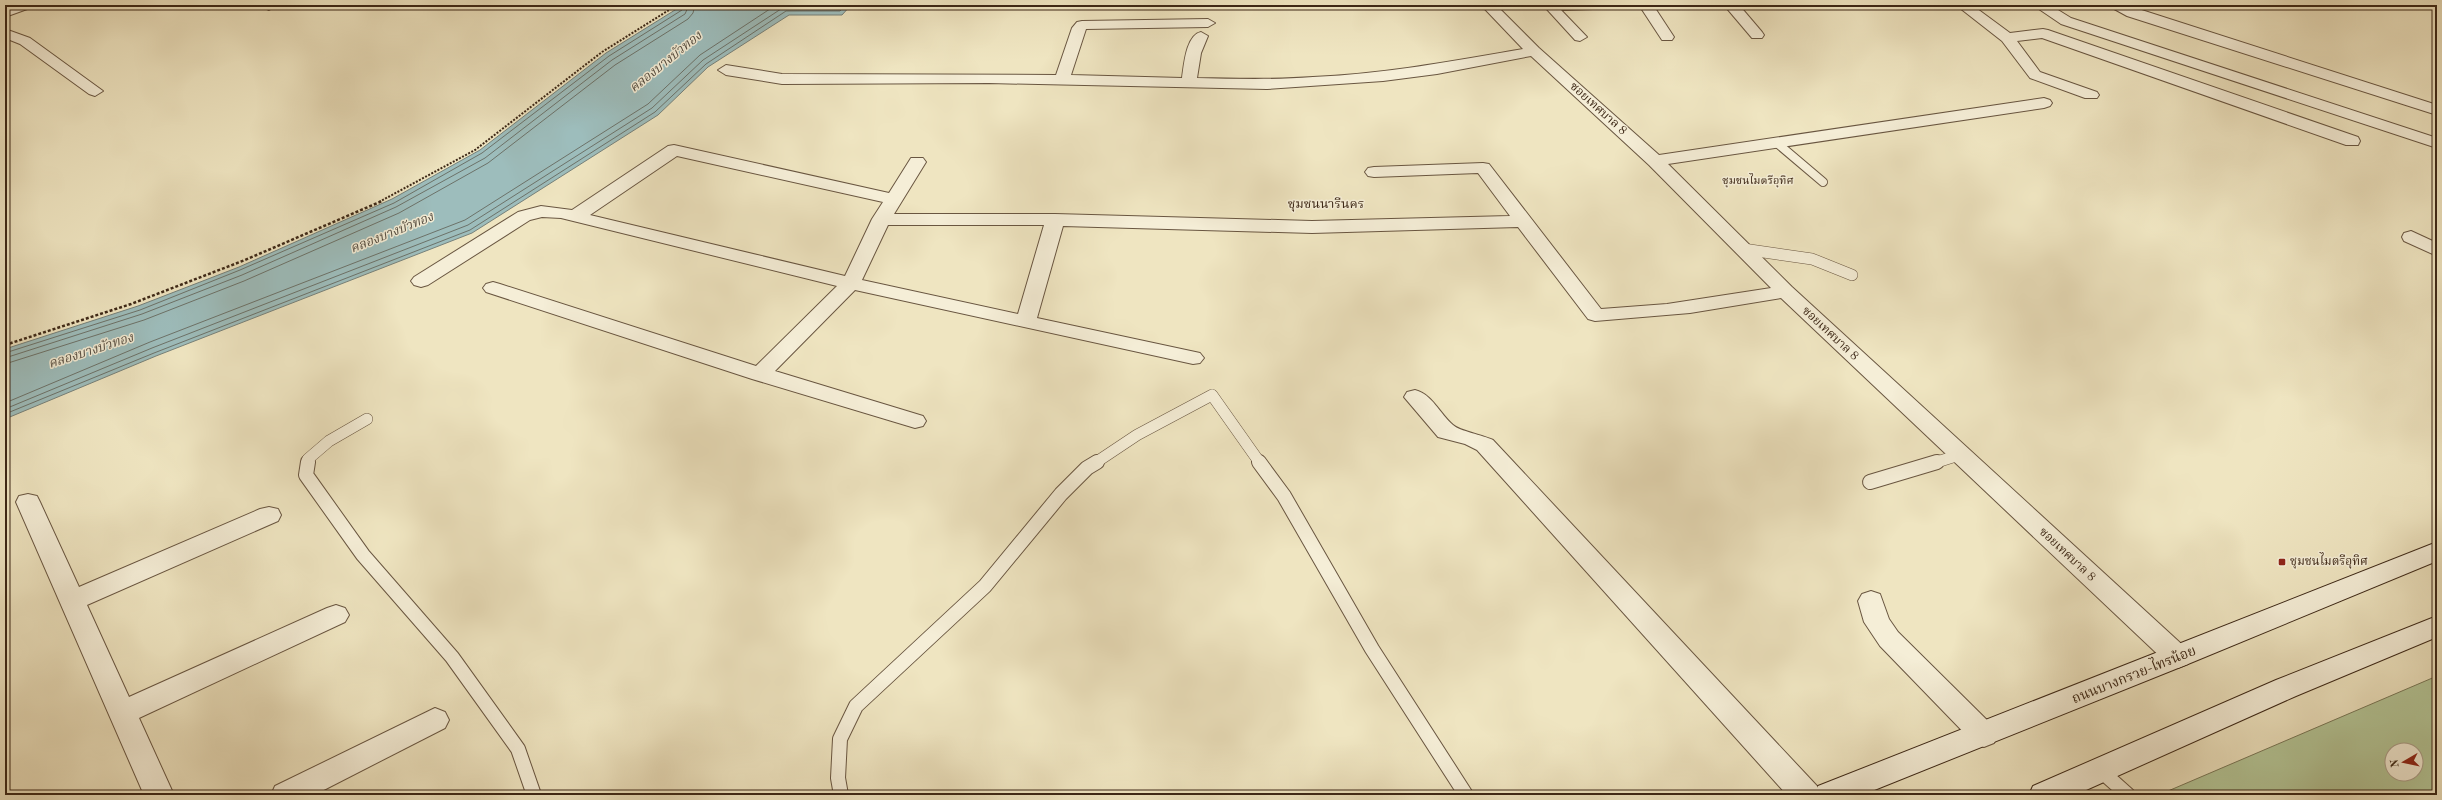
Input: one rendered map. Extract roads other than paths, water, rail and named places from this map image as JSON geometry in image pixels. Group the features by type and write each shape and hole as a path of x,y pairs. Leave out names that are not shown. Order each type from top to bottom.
{"street":[{"path":"5,14 25,5"},
{"name":"ซอยเทศบาล 8","path":"1488,5 1534,51 1655,161 1785,291 1959,455 2178,657"},
{"path":"1580,37 1548,6 1593,5"},
{"path":"1646,5 1667,37"},
{"path":"1731,5 1757,35"},
{"path":"1963,5 2006,38 2035,74 2091,95"},
{"path":"2040,5 2066,21 2437,143"},
{"path":"2114,5 2132,14 2437,110"},
{"path":"1062,79 1079,28 1082,25 1205,30 1194,53 1189,81"},
{"path":"2006,38 2043,32 2352,141"},
{"path":"5,33 25,40 95,91"},
{"path":"726,70 782,79 1062,79 1314,82 1437,69 1534,51"},
{"path":"1655,161 2044,103"},
{"path":"576,216 674,150 893,199"},
{"path":"760,374 851,283 881,219 916,162"},
{"path":"1374,172 1483,168 1595,315 1640,314 1689,308 1785,291"},
{"path":"421,281 524,216 541,211 576,216 851,283 1193,358"},
{"path":"881,219 1055,220 1312,227 1523,221"},
{"path":"1026,322 1055,220"},
{"path":"2411,237 2437,250"},
{"path":"493,288 760,374 915,421"},
{"path":"1415,397 1446,432 1473,439 1485,445 1806,795"},
{"path":"28,502 159,795"},
{"path":"72,601 269,515"},
{"name":"ถนนบางกรวย-ไทรน้อย","path":"1829,795 2178,657 2437,551"},
{"path":"1871,601 1877,622 1889,639 1984,734"},
{"path":"122,713 336,615"},
{"path":"2044,795 2286,688 2437,626"},
{"path":"286,795 435,720"}],"lane":[{"path":"1777,143 1824,182"},
{"path":"1743,249 1812,259 1852,274"},
{"path":"842,795 838,778 840,739 856,706 985,586 1061,494 1087,468 1137,435 1212,395 1284,496 1372,649 1466,795"},
{"path":"367,420 329,441 308,459 306,476 363,555 452,657 518,749 534,795"},
{"path":"1870,482 1959,455"},
{"path":"2100,770 2128,795"}],"water":[{"name":"คลองบางบัวทอง","path":"683,5 851,5 842,15 789,15 708,67 658,115 472,233 156,356 5,419 5,349 138,306 239,267 392,199 480,150 606,53"}],"place":[{"name":"ชุมชนไมตรีอุทิศ","path":"2282,562"}],"district":[{"name":"ชุมชนไมตรีอุทิศ","path":"1758,181"},
{"name":"ชุมชนนารีนคร","path":"1326,204"}]}
